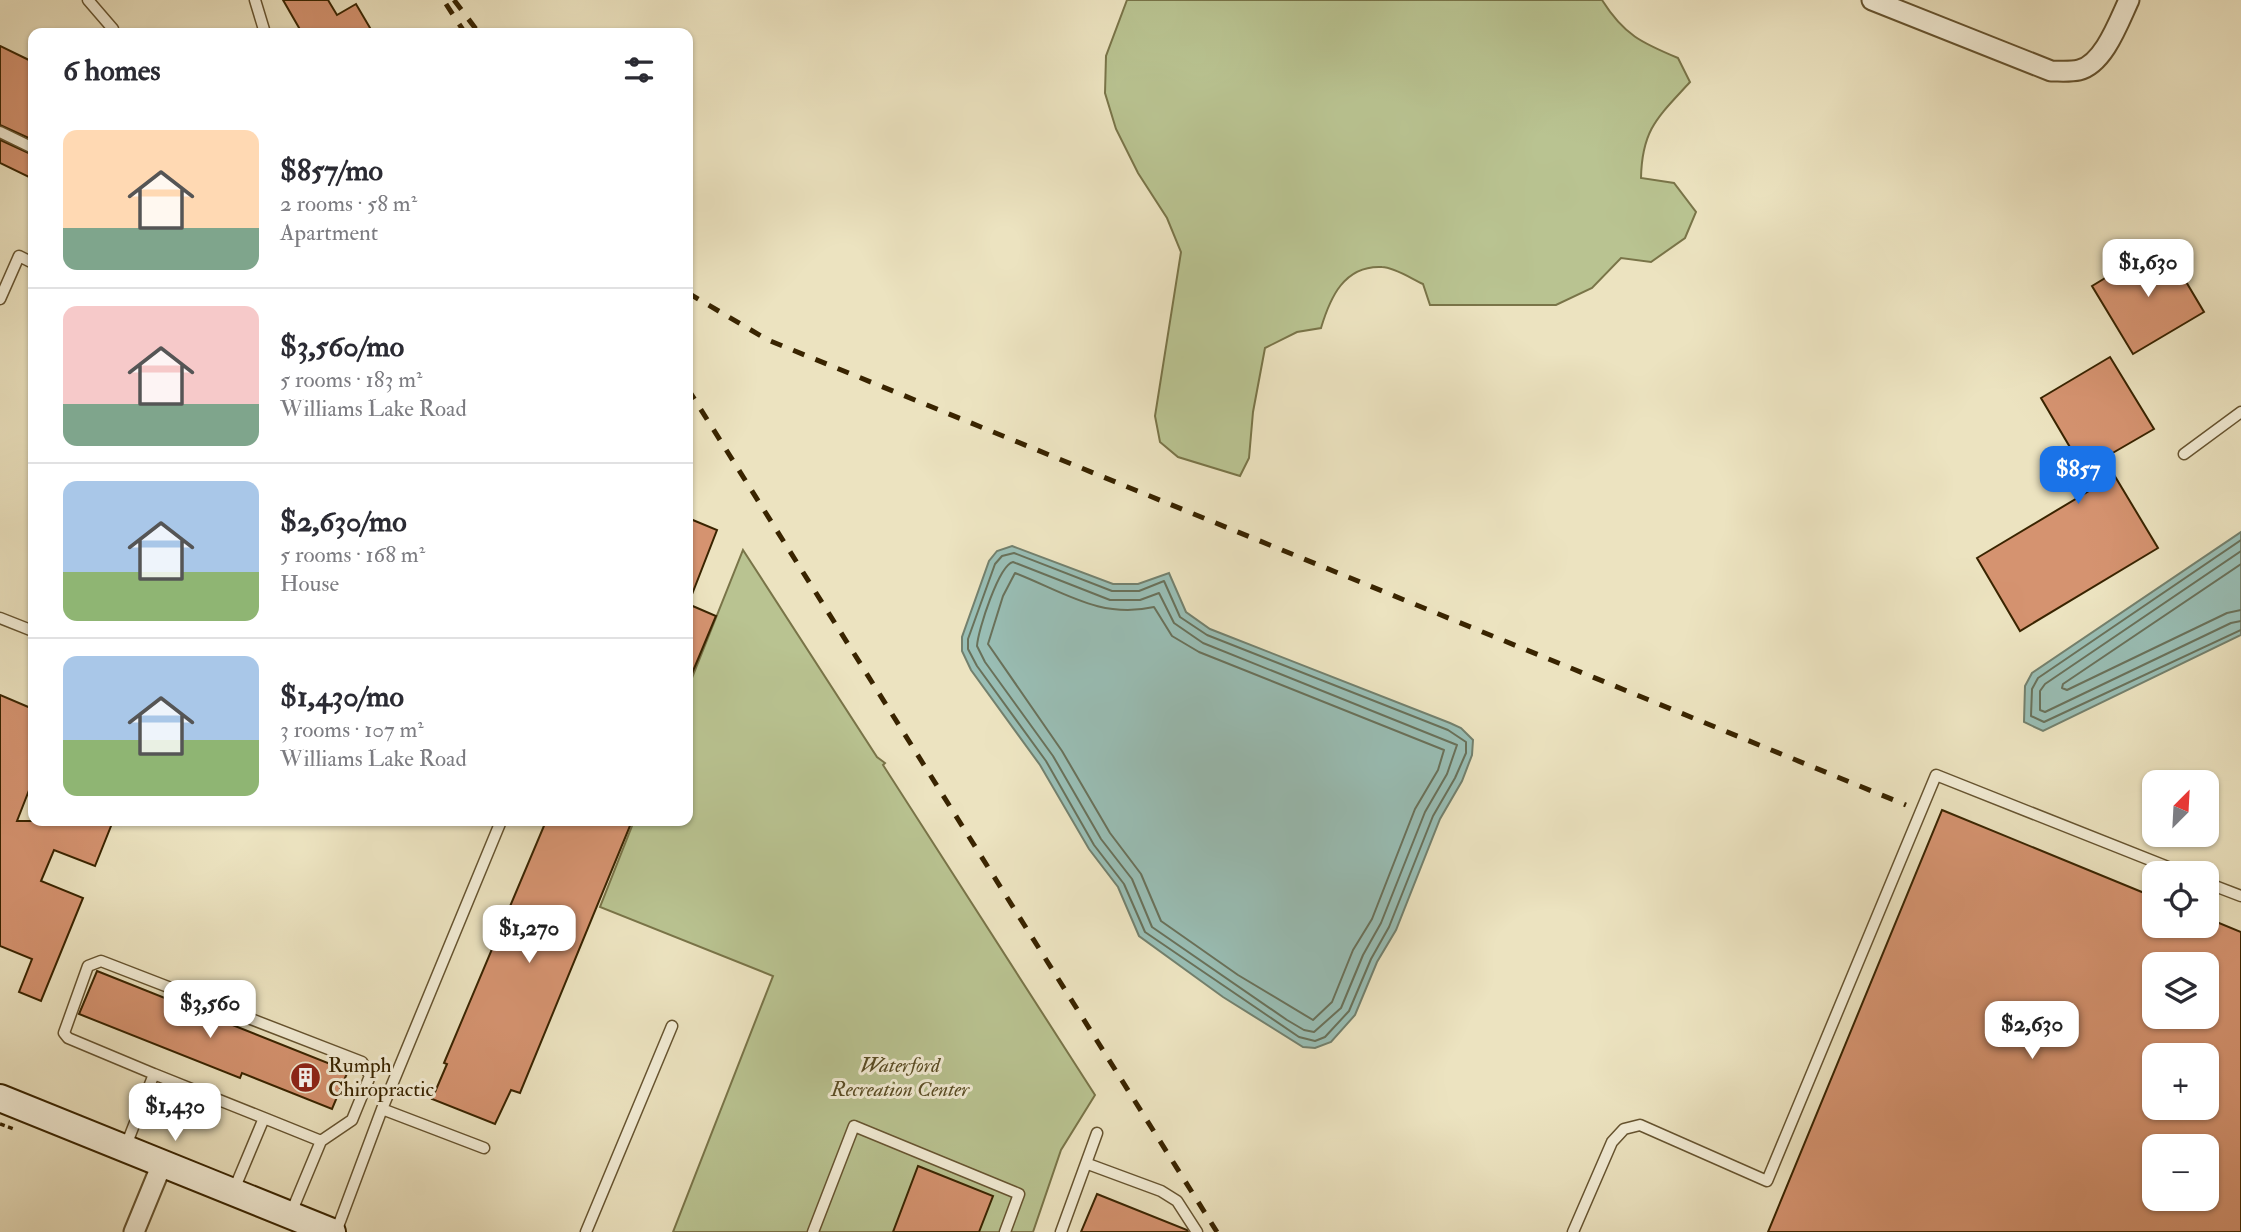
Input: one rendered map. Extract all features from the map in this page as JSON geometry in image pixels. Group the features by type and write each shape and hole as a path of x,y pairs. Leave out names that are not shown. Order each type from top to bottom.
{"main road":[{"path":"0,1098 334,1232"}],"street":[{"path":"1872,0 2051,71 2081,69 2091,63 2115,30 2129,0"},
{"path":"134,1232 162,1164"}],"lane":[{"path":"88,0 112,28"},
{"path":"255,0 263,28"},
{"path":"0,132 28,146"},
{"path":"0,299 19,256 28,260"},
{"path":"2184,454 2241,412"},
{"path":"0,618 28,629"},
{"path":"1573,1232 1612,1142 1624,1129 1640,1125 1767,1181 1936,775 2153,861"},
{"path":"334,1232 499,826"},
{"path":"2219,888 2241,896"},
{"path":"290,1215 321,1141 352,1120 370,1076 362,1062 101,961 94,961 88,966 64,1033 68,1038 321,1141"},
{"path":"586,1232 672,1026"},
{"path":"125,1149 154,1073"},
{"path":"382,1109 484,1149"},
{"path":"233,1192 264,1118"},
{"path":"813,1232 854,1126 1020,1194 1005,1232"},
{"path":"1061,1232 1088,1164 1097,1133"},
{"path":"1088,1164 1161,1191 1177,1201 1197,1232"}],"green space":[{"path":"1127,0 1602,0 1626,30 1654,48 1678,58 1690,82 1654,125 1645,147 1641,178 1674,183 1696,212 1685,238 1651,262 1621,258 1592,288 1556,305 1430,305 1423,284 1403,274 1382,267 1358,271 1341,285 1334,295 1321,328 1297,332 1265,348 1253,412 1249,458 1240,476 1178,457 1160,442 1155,416 1181,252 1167,218 1138,173 1116,129 1105,93 1106,56"},
{"name":"Waterford Recreation Center","path":"743,550 877,757 885,763 883,765 1095,1095 1061,1150 1033,1232 673,1232 773,976 600,907 632,826 693,826 693,675"}],"water":[{"path":"2241,532 2241,635 2043,731 2024,722 2025,686 2032,673"},
{"path":"1012,546 1113,584 1138,584 1169,573 1186,612 1210,629 1450,723 1461,728 1473,740 1472,755 1462,781 1440,819 1396,930 1377,962 1355,1015 1331,1042 1315,1048 1303,1047 1223,997 1139,936 1118,887 1089,849 1040,765 971,670 962,651 962,637 989,561 997,551"}],"building":[{"path":"283,0 328,0 337,15 356,4 370,28 299,28"},
{"path":"0,46 28,60 28,138 0,125"},
{"path":"0,140 28,153 28,177 0,163"},
{"path":"2163,243 2204,312 2133,354 2092,286"},
{"path":"2110,357 2154,429 2104,458 2158,548 2020,631 1977,558 2094,488 2041,398"},
{"path":"693,520 717,530 693,592"},
{"path":"693,606 716,616 693,671"},
{"path":"0,695 28,707 28,793 17,821 28,821 28,826 111,826 95,866 54,850 41,881 83,898 41,1001 19,992 32,959 0,946"},
{"path":"1942,810 2142,892 2142,938 2219,938 2219,923 2241,932 2241,1232 1768,1232"},
{"path":"544,826 630,826 520,1093 511,1090 495,1124 432,1099 447,1064 444,1063"},
{"path":"97,971 348,1071 332,1109 242,1073 240,1078 79,1014"},
{"path":"918,1166 993,1196 979,1232 893,1232"},
{"path":"1097,1194 1187,1230 1188,1232 1081,1232"}],"railway":[{"path":"454,0 475,28"},
{"path":"446,4 462,28"},
{"path":"693,296 768,340 1906,805"},
{"path":"693,397 1217,1232"}],"place":[{"name":"Rumph Chiropractic","path":"305,1077"}]}
